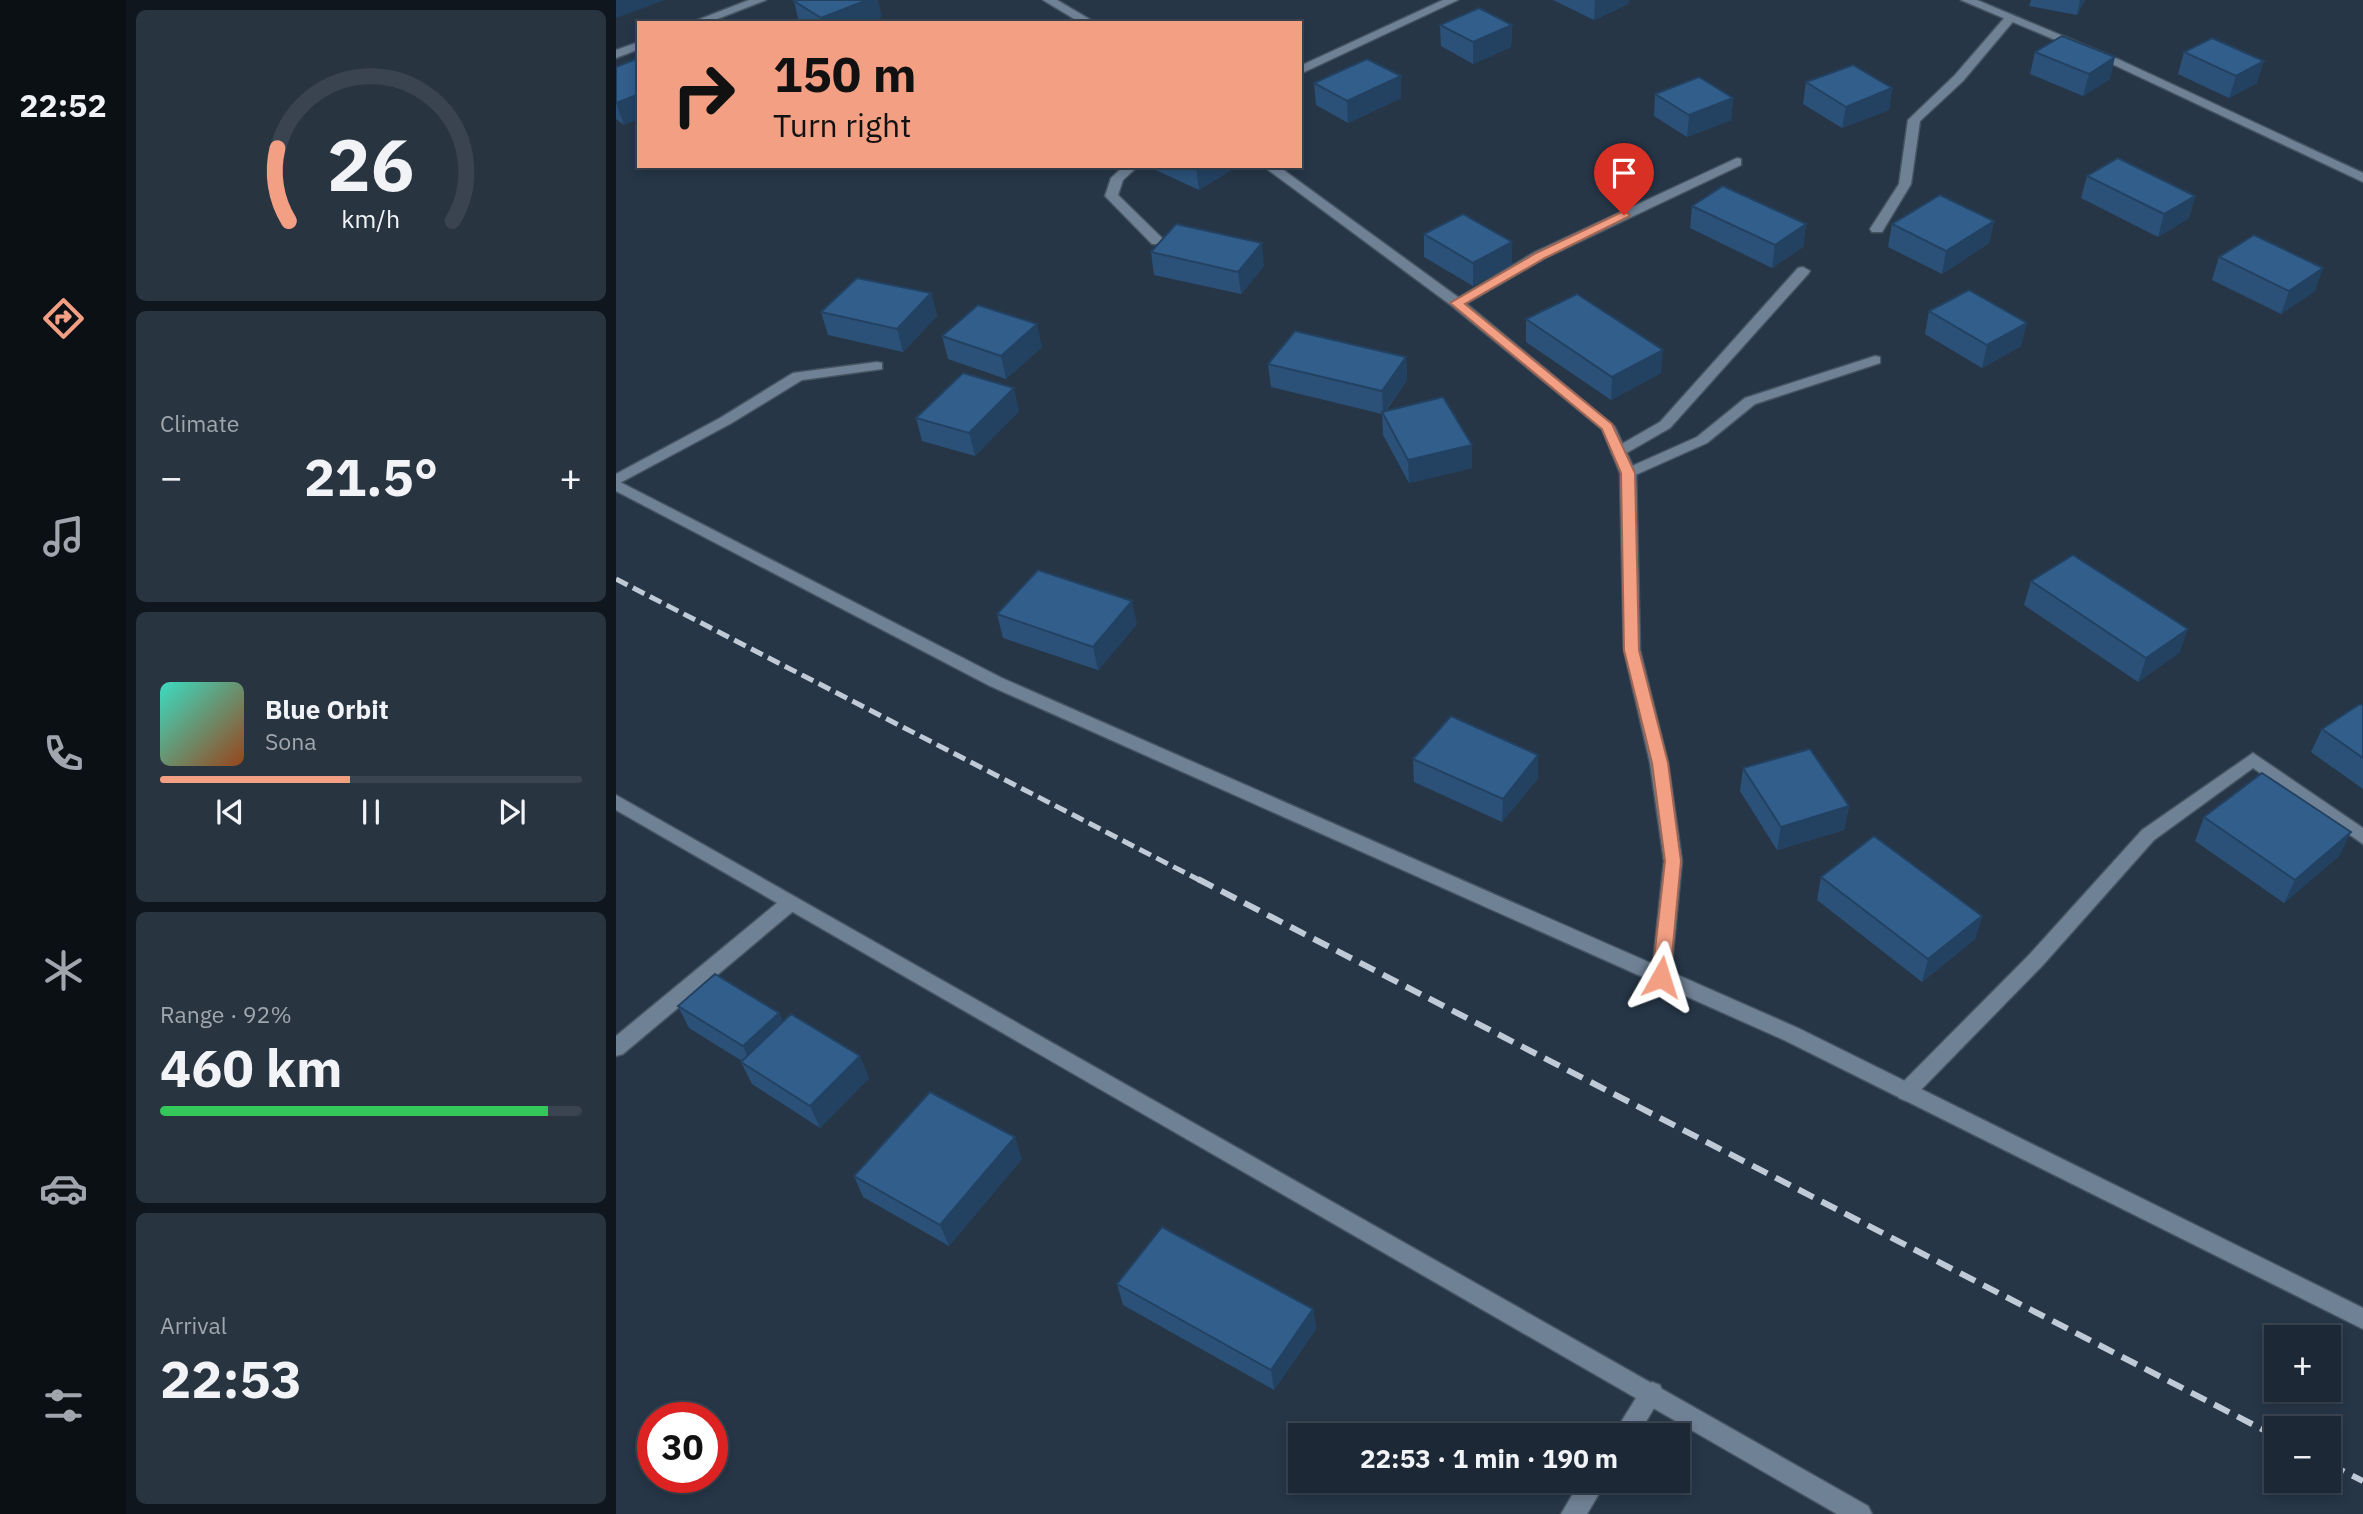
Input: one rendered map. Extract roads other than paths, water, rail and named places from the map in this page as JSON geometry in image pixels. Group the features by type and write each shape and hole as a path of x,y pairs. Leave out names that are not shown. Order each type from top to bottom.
{"street":[{"path":"702,21 760,0"},
{"path":"1049,0 1086,21"},
{"path":"1302,70 1452,0"},
{"path":"1967,0 2116,62 2363,178"},
{"path":"1877,229 1905,184 1914,120 1959,78 2011,18"},
{"path":"616,54 637,46"},
{"path":"1457,303 1540,255 1737,162"},
{"path":"1130,168 1117,178 1111,197 1157,240"},
{"path":"1272,168 1457,303 1608,427 1628,473 1632,650 1660,763 1673,861 1661,977"},
{"path":"1618,452 1665,425 1803,271"},
{"path":"1628,473 1702,440 1750,401 1875,360"},
{"path":"616,482 725,421 797,376 877,366"},
{"path":"616,482 996,682 1791,1034 2363,1319"},
{"path":"1906,1092 2036,960 2148,835 2253,759 2363,837"},
{"path":"616,802 1860,1514"},
{"path":"616,1048 790,903"},
{"path":"1633,1423 1652,1393"},
{"path":"1573,1514 1587,1493"}],"railway":[{"path":"616,579 1201,881"},
{"path":"1198,879 2264,1430"},
{"path":"2341,1470 2363,1481"}]}
